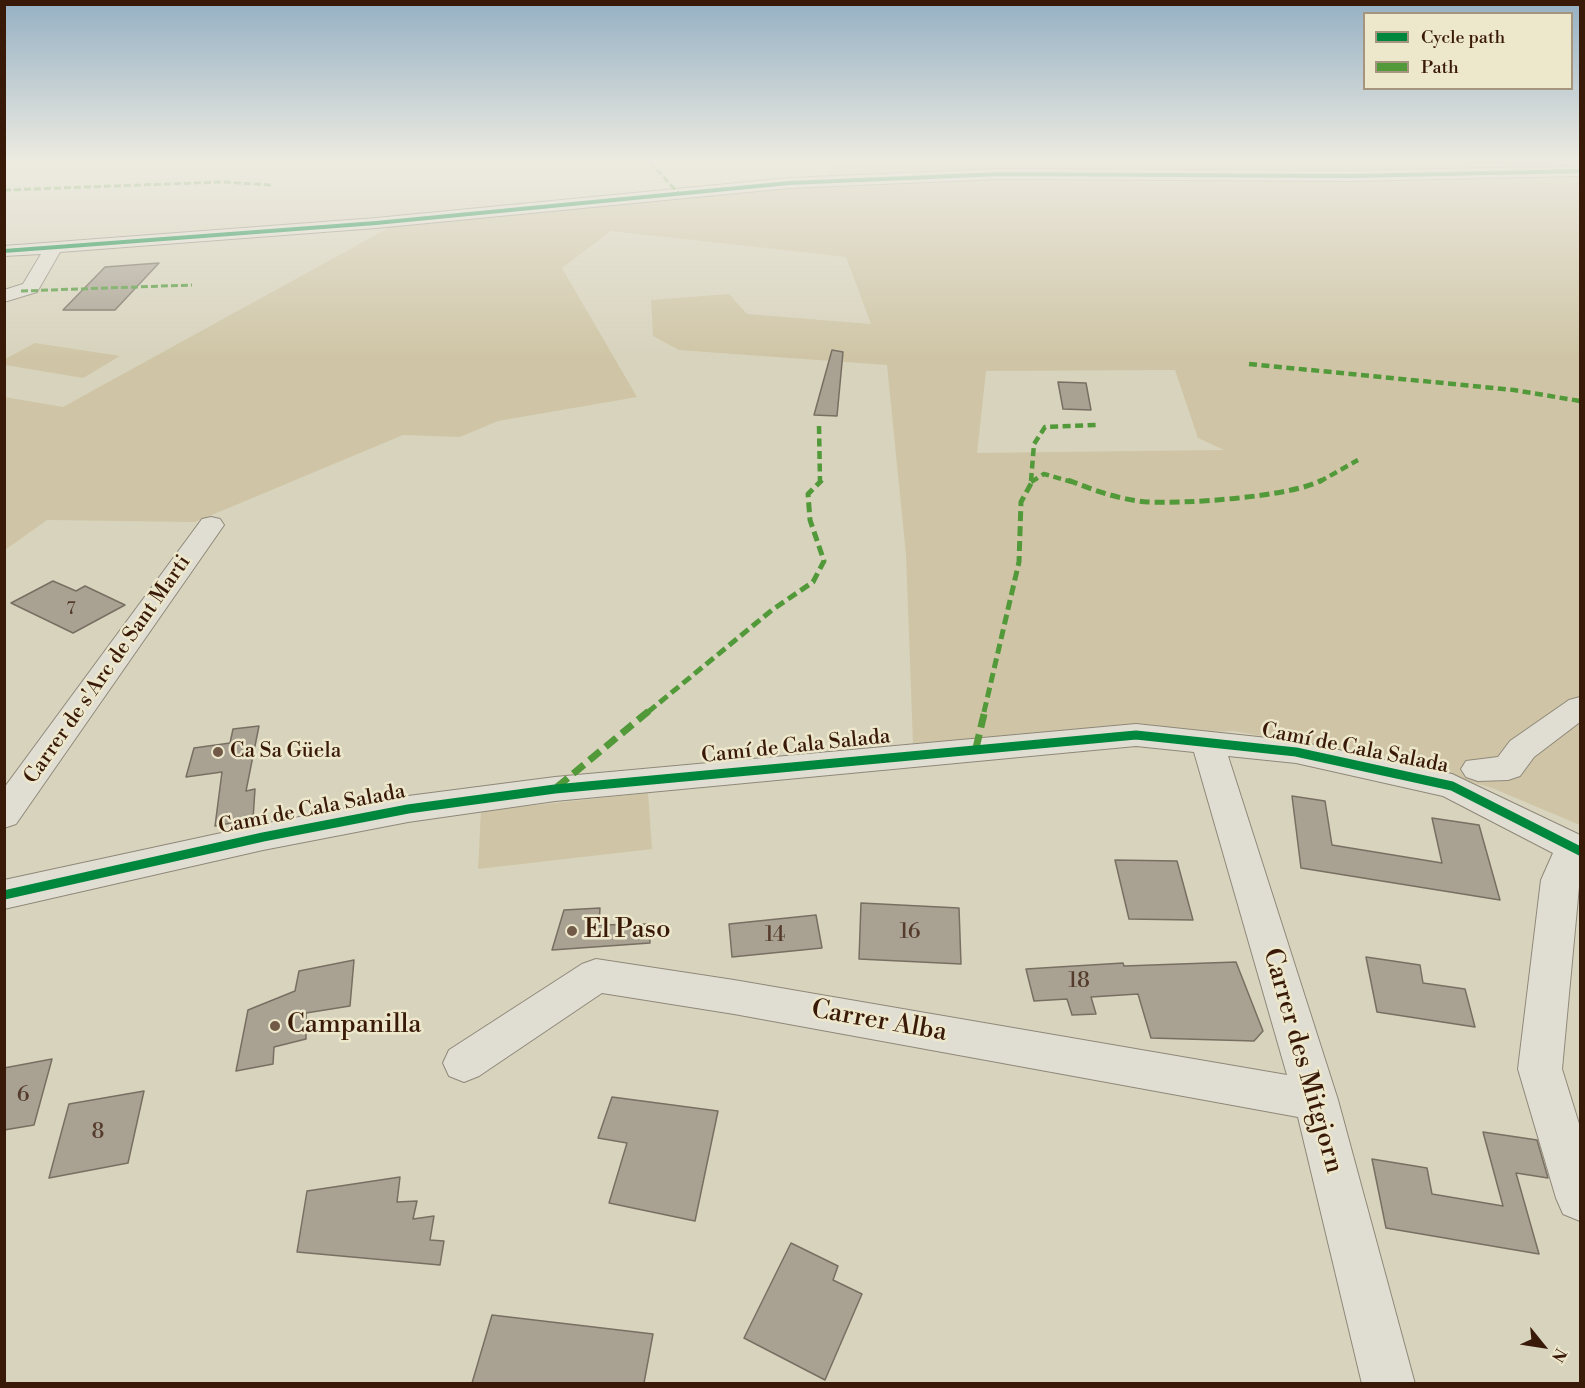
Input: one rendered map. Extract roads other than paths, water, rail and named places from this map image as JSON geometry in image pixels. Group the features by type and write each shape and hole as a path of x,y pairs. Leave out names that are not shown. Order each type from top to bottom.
{"street":[{"path":"4,251 325,227"},
{"path":"4,296 30,288 54,247"},
{"name":"Carrer de s'Arc de Sant Marti","path":"4,815 211,525"},
{"path":"1465,777 1508,768 1522,749 1581,707"},
{"name":"Camí de Cala Salada","path":"4,896 274,835 408,809 555,789 976,748 1137,735 1296,752 1465,777 1577,849"},
{"name":"Carrer des Mitgjorn","path":"1207,741 1316,1100 1389,1383"},
{"path":"1577,849 1560,880 1540,1068 1581,1198"},
{"name":"Carrer Alba","path":"464,1064 596,976 734,997 1316,1100"}],"place":[{"name":"Ca Sa Güela","path":"218,752"},
{"name":"El Paso","path":"572,931"},
{"name":"Campanilla","path":"275,1026"}]}
